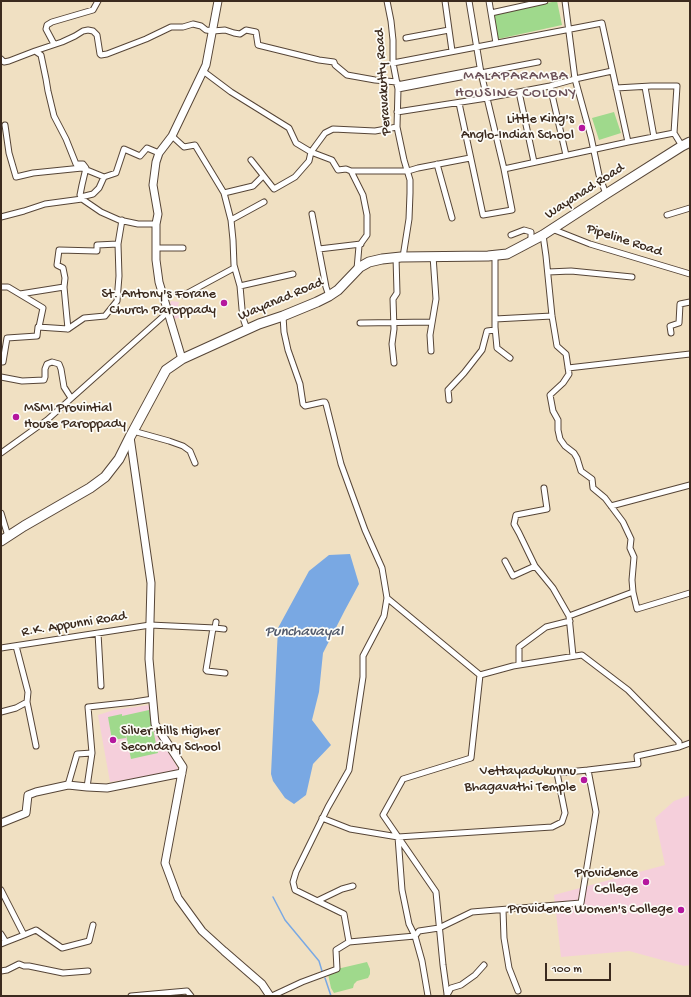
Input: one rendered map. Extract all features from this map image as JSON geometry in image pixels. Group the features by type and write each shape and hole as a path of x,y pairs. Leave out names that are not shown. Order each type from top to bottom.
{"highway":[{"name":"Wayanad Road","path":"5,539 90,488 104,477 119,459 166,370 182,359 259,324 283,316 329,296 338,290 360,267 369,262 400,257 507,254 543,235 686,144"}],"main road":[{"path":"182,359 159,282 156,260 156,224 158,214 153,185 156,162 159,153 172,136 206,65 218,1"},
{"path":"131,434 151,583 149,659 155,724 183,767 165,862 178,898 202,931 262,984 271,996"},
{"path":"1,823 26,813 28,795 68,785 87,788 107,788 182,773"}],"street":[{"path":"54,44 46,29 47,25 52,22 93,10 98,1"},
{"name":"Peravakutty Road","path":"387,1 391,21 393,63 397,85 397,127 410,180 409,219 400,257 397,293 393,299 394,322 392,344 394,363"},
{"path":"445,1 452,51"},
{"path":"459,103 483,215 512,210 504,169 480,71 469,1"},
{"path":"489,1 496,43"},
{"path":"491,13 546,1"},
{"path":"565,1 576,79 599,175 606,194"},
{"path":"393,63 602,23 628,142"},
{"path":"1,59 4,62 9,61 67,40 83,31 88,30 93,31 96,35 100,54 110,54 171,27 183,27 192,24 201,26 206,30 213,31 225,30 240,34 246,30 256,32 258,45 319,60 334,62 335,65 347,75 397,85 538,62"},
{"path":"406,38 449,30"},
{"path":"35,51 40,55 54,116 66,139 76,164 85,165 86,168 80,195 81,198"},
{"path":"203,71 231,92 289,128 296,143 311,152 332,160 338,170 408,171 470,158"},
{"path":"397,112 519,92 612,71"},
{"path":"550,86 566,155"},
{"path":"644,86 654,137"},
{"path":"616,88 677,86 674,133"},
{"path":"519,92 534,162"},
{"path":"6,125 9,153 16,177 33,173 82,168 104,178"},
{"path":"251,160 274,189 295,177 309,161 311,152 325,133 334,129 375,131 397,127"},
{"path":"504,169 674,133"},
{"path":"674,133 686,144"},
{"path":"172,136 184,147 195,145 224,193 231,220 234,268 240,286 244,321 248,329"},
{"path":"1,217 45,204 81,198 93,194 99,188 104,178 116,173 124,149 140,156 147,148 159,153"},
{"path":"437,164 452,218"},
{"path":"351,171 363,195 367,215 367,235 359,246 357,270"},
{"path":"224,193 253,186 263,176"},
{"path":"81,198 101,212 122,220 138,224 156,224"},
{"path":"231,220 264,202"},
{"path":"667,214 690,208"},
{"path":"312,214 329,296"},
{"path":"39,327 68,329 84,318 105,316 117,302 119,276 118,244 122,220"},
{"name":"Pipeline Road","path":"552,229 590,244 690,274"},
{"path":"511,235 524,230 531,232 531,242"},
{"path":"543,235 552,316 557,346 566,354 569,374 563,383 550,395 552,411 558,420 560,439 565,446 574,453 581,471 592,479 593,488 605,498 623,522 631,539 630,548 634,558 632,580 633,592 637,609 690,593"},
{"path":"68,329 64,287 66,278 63,268 58,265 59,250 97,251 97,245 118,244"},
{"path":"319,249 361,244"},
{"path":"156,248 183,248"},
{"path":"495,255 495,330 497,348 510,358"},
{"path":"431,351 430,335 436,299 433,256"},
{"path":"184,296 234,268"},
{"path":"548,272 571,272 632,277"},
{"path":"240,286 293,274"},
{"path":"1,287 8,287 43,308 37,336 7,338 3,362 1,362"},
{"path":"20,294 64,287"},
{"path":"671,333 670,326 679,323 680,304 690,302"},
{"path":"1,453 47,420 168,312"},
{"path":"283,316 284,332 288,350 300,384 303,404 305,406 323,402 326,404 341,464 365,530 382,568 387,598 384,616 363,656 363,677 349,770 322,818 296,872 293,882 295,890 344,914 349,942"},
{"path":"495,319 552,316"},
{"path":"360,323 432,322"},
{"path":"449,400 448,390 482,350 487,331 495,330"},
{"path":"568,368 690,354"},
{"path":"1,377 22,381 44,380 46,377 45,368 47,364 52,362 58,364 61,369 64,387 71,398"},
{"path":"131,434 169,441 183,446 190,451 195,463"},
{"path":"611,506 690,485"},
{"path":"544,488 547,509 516,515 514,524 535,566 553,588 569,619 573,656"},
{"path":"1,513 5,539"},
{"path":"505,561 513,576 535,566"},
{"path":"519,665 519,647 546,627 633,592"},
{"path":"387,598 480,675"},
{"path":"216,622 206,670 225,673"},
{"name":"R.K. Appunni Road","path":"1,648 150,625 224,629"},
{"path":"98,633 101,686"},
{"path":"16,646 28,692 27,702 36,746"},
{"path":"480,675 519,665 582,655 628,690 679,742 679,747"},
{"path":"447,995 436,892 383,815 403,779 471,758 480,675"},
{"path":"87,788 92,753 88,707 153,699"},
{"path":"1,712 16,708 27,702"},
{"path":"322,818 350,829 398,837 552,827 562,822 565,813 557,773 638,764 637,756 679,747 690,743"},
{"path":"68,785 77,754 92,753"},
{"path":"271,996 302,982 337,969 336,950 349,942 415,936 419,931 439,928 472,912 581,903 596,812 588,770"},
{"path":"398,837 402,890 409,924 415,936 422,961 428,996"},
{"path":"317,901 342,889 353,886"},
{"path":"1,890 24,935"},
{"path":"503,910 504,938 509,968 518,991"},
{"path":"1,934 3,943 36,930 62,948 89,941 93,925"},
{"path":"1,971 7,970 19,964 63,973 88,971"},
{"path":"447,995 451,988 461,985 475,975 484,965"},
{"path":"131,996 187,991 191,996"}],"shaded area":[{"path":"171,301 179,302 178,306 181,317 172,320 170,314 175,312 174,308 169,307"},
{"name":"Silver Hills Higher Secondary School","path":"149,705 156,730 180,772 110,782 98,715 114,710"},
{"name":"Providence College","path":"690,795 690,965 684,966 629,951 561,957 554,895 665,865 655,818 674,801"}],"green space":[{"path":"557,1 562,25 498,39 493,14"},
{"path":"614,112 621,133 599,140 592,118"},
{"path":"149,710 158,753 131,759 124,725 126,738 112,740 108,717 122,714 122,716"},
{"path":"367,962 370,969 368,978 357,981 353,988 334,993 331,988 328,974 337,969"}],"water":[{"name":"Punchavayal","path":"350,554 359,584 323,653 319,692 312,720 331,745 313,764 306,795 294,804 285,798 273,781 271,774 278,628 309,571 329,555"}],"waterway":[{"path":"273,897 285,920 319,961 322,971"},
{"path":"325,978 331,996"}],"place":[{"name":"Little King's Anglo-Indian School","path":"582,128"},
{"name":"St. Antony's Forane Church Paroppady","path":"224,303"},
{"name":"MSMI Provintial House Paroppady","path":"16,417"},
{"name":"Silver Hills Higher Secondary School","path":"113,740"},
{"name":"Vettayadukunnu Bhagavathi Temple","path":"584,780"},
{"name":"Providence College","path":"646,882"},
{"name":"Providence Women's College","path":"681,910"}],"district":[{"name":"MALAPARAMBA HOUSING COLONY","path":"516,86"}]}
